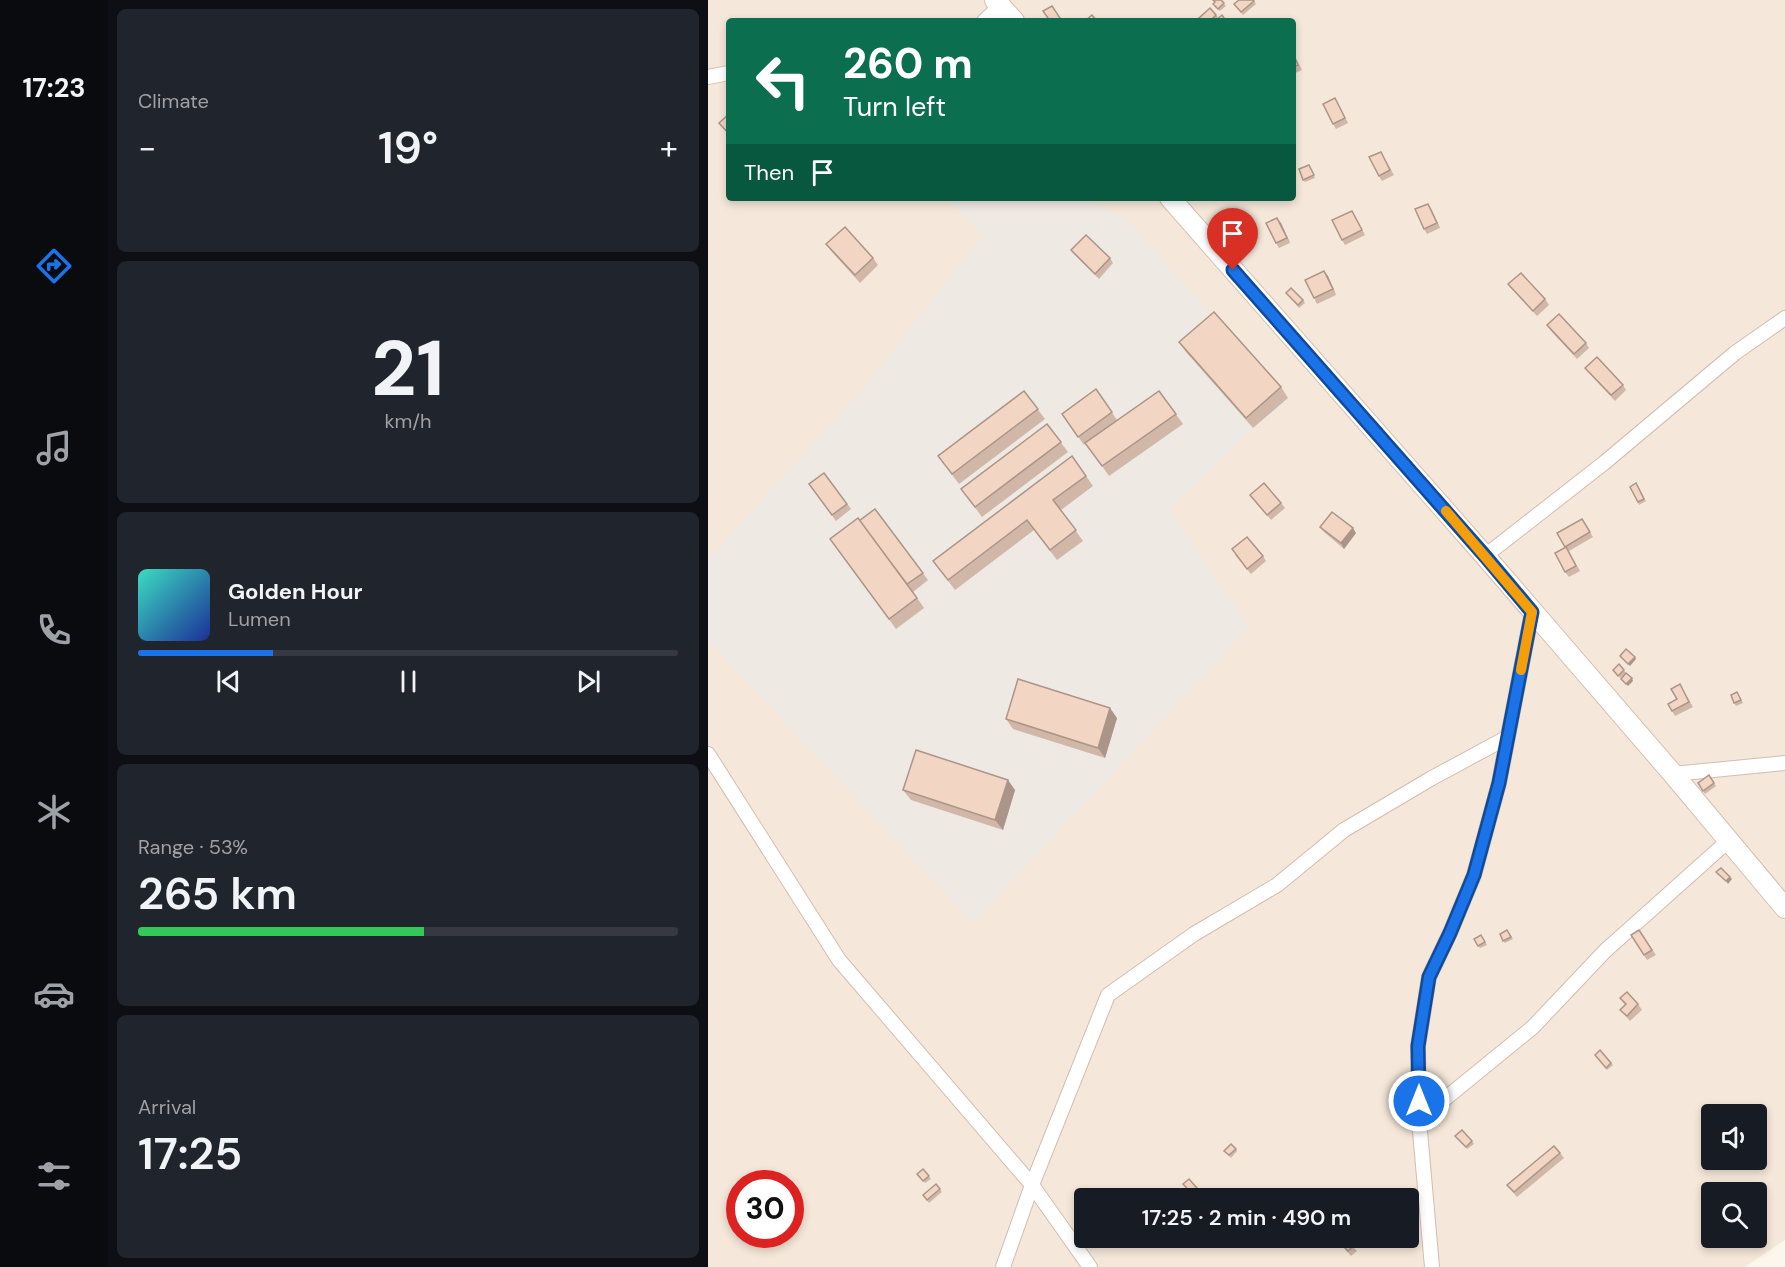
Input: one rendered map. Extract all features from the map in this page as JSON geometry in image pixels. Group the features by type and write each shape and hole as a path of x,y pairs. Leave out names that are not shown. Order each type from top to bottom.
{"main road":[{"path":"998,3 1011,18"},
{"path":"1173,201 1485,556 1785,908"}],"street":[{"path":"986,18 998,3"},
{"path":"708,77 726,74"},
{"path":"1485,556 1604,463 1735,353 1785,318"},
{"path":"1432,1267 1419,1120 1418,1046 1429,977 1474,875 1499,783 1532,612"},
{"path":"1003,1267 1032,1185 1108,995 1194,934 1277,885 1344,830 1432,778 1508,737"},
{"path":"708,754 839,960 1032,1185 1090,1267"},
{"path":"1673,774 1785,763"},
{"path":"1419,1120 1533,1027 1605,951 1728,841"}],"shaded area":[{"path":"708,0 1785,0 1785,1240 1745,1267 708,1267"},
{"path":"951,201 1097,201 1111,213 1122,214 1219,323 1291,399 1253,428 1170,509 1250,627 973,923 708,641 708,560 870,381 982,235"}],"building":[{"path":"1213,0 1221,0 1224,3 1218,9 1213,4 1215,2"},
{"path":"1239,0 1254,1 1241,12 1234,4"},
{"path":"1052,6 1060,18 1048,18 1043,11"},
{"path":"1210,8 1216,15 1213,18 1199,18"},
{"path":"1335,98 1345,118 1333,124 1323,104"},
{"path":"726,117 726,131 719,123"},
{"path":"1381,152 1390,170 1379,176 1369,157"},
{"path":"1309,165 1314,175 1303,180 1299,169"},
{"path":"1428,204 1437,223 1424,229 1415,209"},
{"path":"1352,211 1362,230 1342,240 1332,220"},
{"path":"1277,218 1287,238 1276,243 1266,223"},
{"path":"845,227 873,258 855,275 826,244"},
{"path":"1086,235 1110,258 1095,274 1071,250"},
{"path":"1324,271 1333,289 1314,298 1305,280"},
{"path":"1521,273 1545,299 1533,311 1508,284"},
{"path":"1291,288 1303,300 1298,305 1286,293"},
{"path":"1214,312 1281,387 1246,418 1179,342"},
{"path":"1559,314 1586,343 1574,354 1547,325"},
{"path":"1597,357 1623,385 1611,395 1585,368"},
{"path":"1096,389 1112,412 1078,437 1062,414"},
{"path":"1024,391 1038,409 952,474 938,456"},
{"path":"1159,391 1176,414 1102,466 1085,443"},
{"path":"1047,424 1061,442 975,507 961,489"},
{"path":"1072,456 1086,476 1053,500 1076,530 1050,550 1027,520 948,580 933,561"},
{"path":"824,473 847,504 832,515 809,484"},
{"path":"1264,483 1281,503 1267,515 1250,495"},
{"path":"1636,483 1644,499 1638,502 1630,487"},
{"path":"875,509 923,573 907,584 859,521"},
{"path":"1332,512 1353,528 1341,543 1320,527"},
{"path":"858,518 917,598 889,619 830,539"},
{"path":"1582,519 1590,532 1565,547 1557,533"},
{"path":"1247,537 1263,556 1247,569 1232,549"},
{"path":"1566,547 1576,566 1565,572 1555,553"},
{"path":"1626,649 1635,657 1628,664 1620,656"},
{"path":"1619,664 1624,670 1618,676 1613,670"},
{"path":"1626,673 1632,678 1626,684 1621,679"},
{"path":"1018,679 1110,708 1098,748 1006,719"},
{"path":"1680,684 1689,702 1672,711 1668,704 1677,699 1671,689"},
{"path":"1737,692 1741,700 1734,703 1731,695"},
{"path":"916,750 1008,780 995,820 903,790"},
{"path":"1709,775 1714,783 1703,791 1698,783"},
{"path":"1721,868 1730,877 1726,881 1716,872"},
{"path":"1507,930 1511,937 1503,941 1500,934"},
{"path":"1639,930 1652,950 1644,955 1631,935"},
{"path":"1481,935 1485,942 1478,946 1474,939"},
{"path":"1627,992 1638,1004 1627,1016 1620,1010 1626,1004 1620,998"},
{"path":"1600,1050 1611,1063 1606,1068 1595,1055"},
{"path":"1462,1130 1472,1141 1466,1147 1455,1136"},
{"path":"1231,1144 1236,1149 1229,1155 1224,1151"},
{"path":"1554,1146 1560,1153 1514,1192 1507,1185"},
{"path":"923,1169 929,1176 923,1181 917,1174"},
{"path":"1189,1179 1197,1188 1187,1188 1183,1184"},
{"path":"936,1184 940,1189 927,1200 923,1195"}],"slow traffic":[{"path":"1446,511 1532,612 1521,670"}],"route":[{"path":"1233,270 1532,612 1499,783 1474,875 1429,977 1418,1046 1419,1101"}]}
